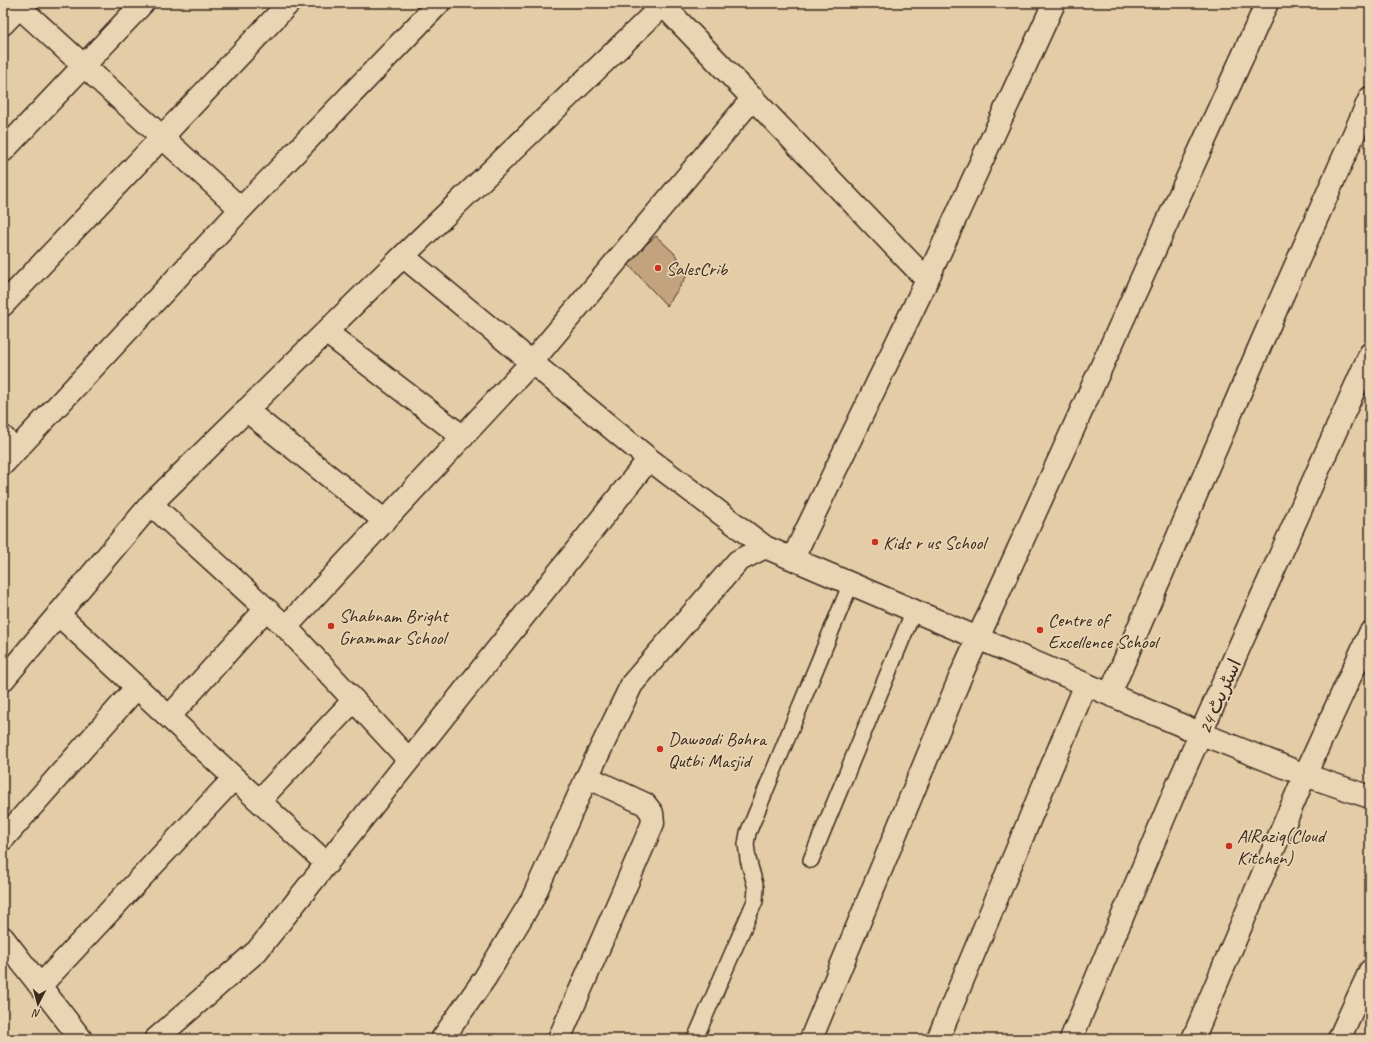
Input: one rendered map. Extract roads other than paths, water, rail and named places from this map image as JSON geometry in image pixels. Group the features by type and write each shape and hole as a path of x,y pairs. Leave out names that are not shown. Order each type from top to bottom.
{"street":[{"path":"3,151 144,3"},
{"path":"3,305 289,3"},
{"path":"7,450 241,210 439,3"},
{"path":"793,558 927,280 1054,3"},
{"path":"811,1039 962,673 1267,3"},
{"path":"3,24 19,4 84,66 241,210"},
{"path":"3,680 151,504 403,256 664,4 927,280"},
{"path":"286,627 532,363 752,98"},
{"path":"1110,694 1263,339 1370,98"},
{"path":"403,256 649,459 765,547 1202,734 1305,775 1370,797"},
{"path":"326,332 463,437"},
{"name":"اسٹریٹ 24","path":"1071,1039 1176,791 1370,354"},
{"path":"246,410 385,521"},
{"path":"156,1039 257,951 649,459"},
{"path":"151,504 286,627 409,760"},
{"path":"442,1039 485,978 532,900 587,777 632,684 738,561 765,547"},
{"path":"169,717 266,609"},
{"path":"58,614 327,864"},
{"path":"1192,1039 1305,775 1370,633"},
{"path":"938,1039 1086,684"},
{"path":"3,839 137,687"},
{"path":"259,801 354,700"},
{"path":"559,1039 653,823 652,812 645,804 587,777"},
{"path":"40,986 234,778"},
{"path":"3,938 81,1039"},
{"path":"1340,1039 1370,971"}],"lane":[{"path":"695,1039 755,901 756,888 748,859 746,844 748,833 850,583"},
{"path":"811,860 914,610"}],"place":[{"name":"SalesCrib","path":"658,268"},
{"name":"Kids r us School","path":"875,542"},
{"name":"Shabnam Bright Grammar School","path":"331,626"},
{"name":"Centre of Excellence School","path":"1040,630"},
{"name":"Dawoodi Bohra Qutbi Masjid","path":"660,749"},
{"name":"AlRaziq(Cloud Kitchen)","path":"1229,846"}]}
